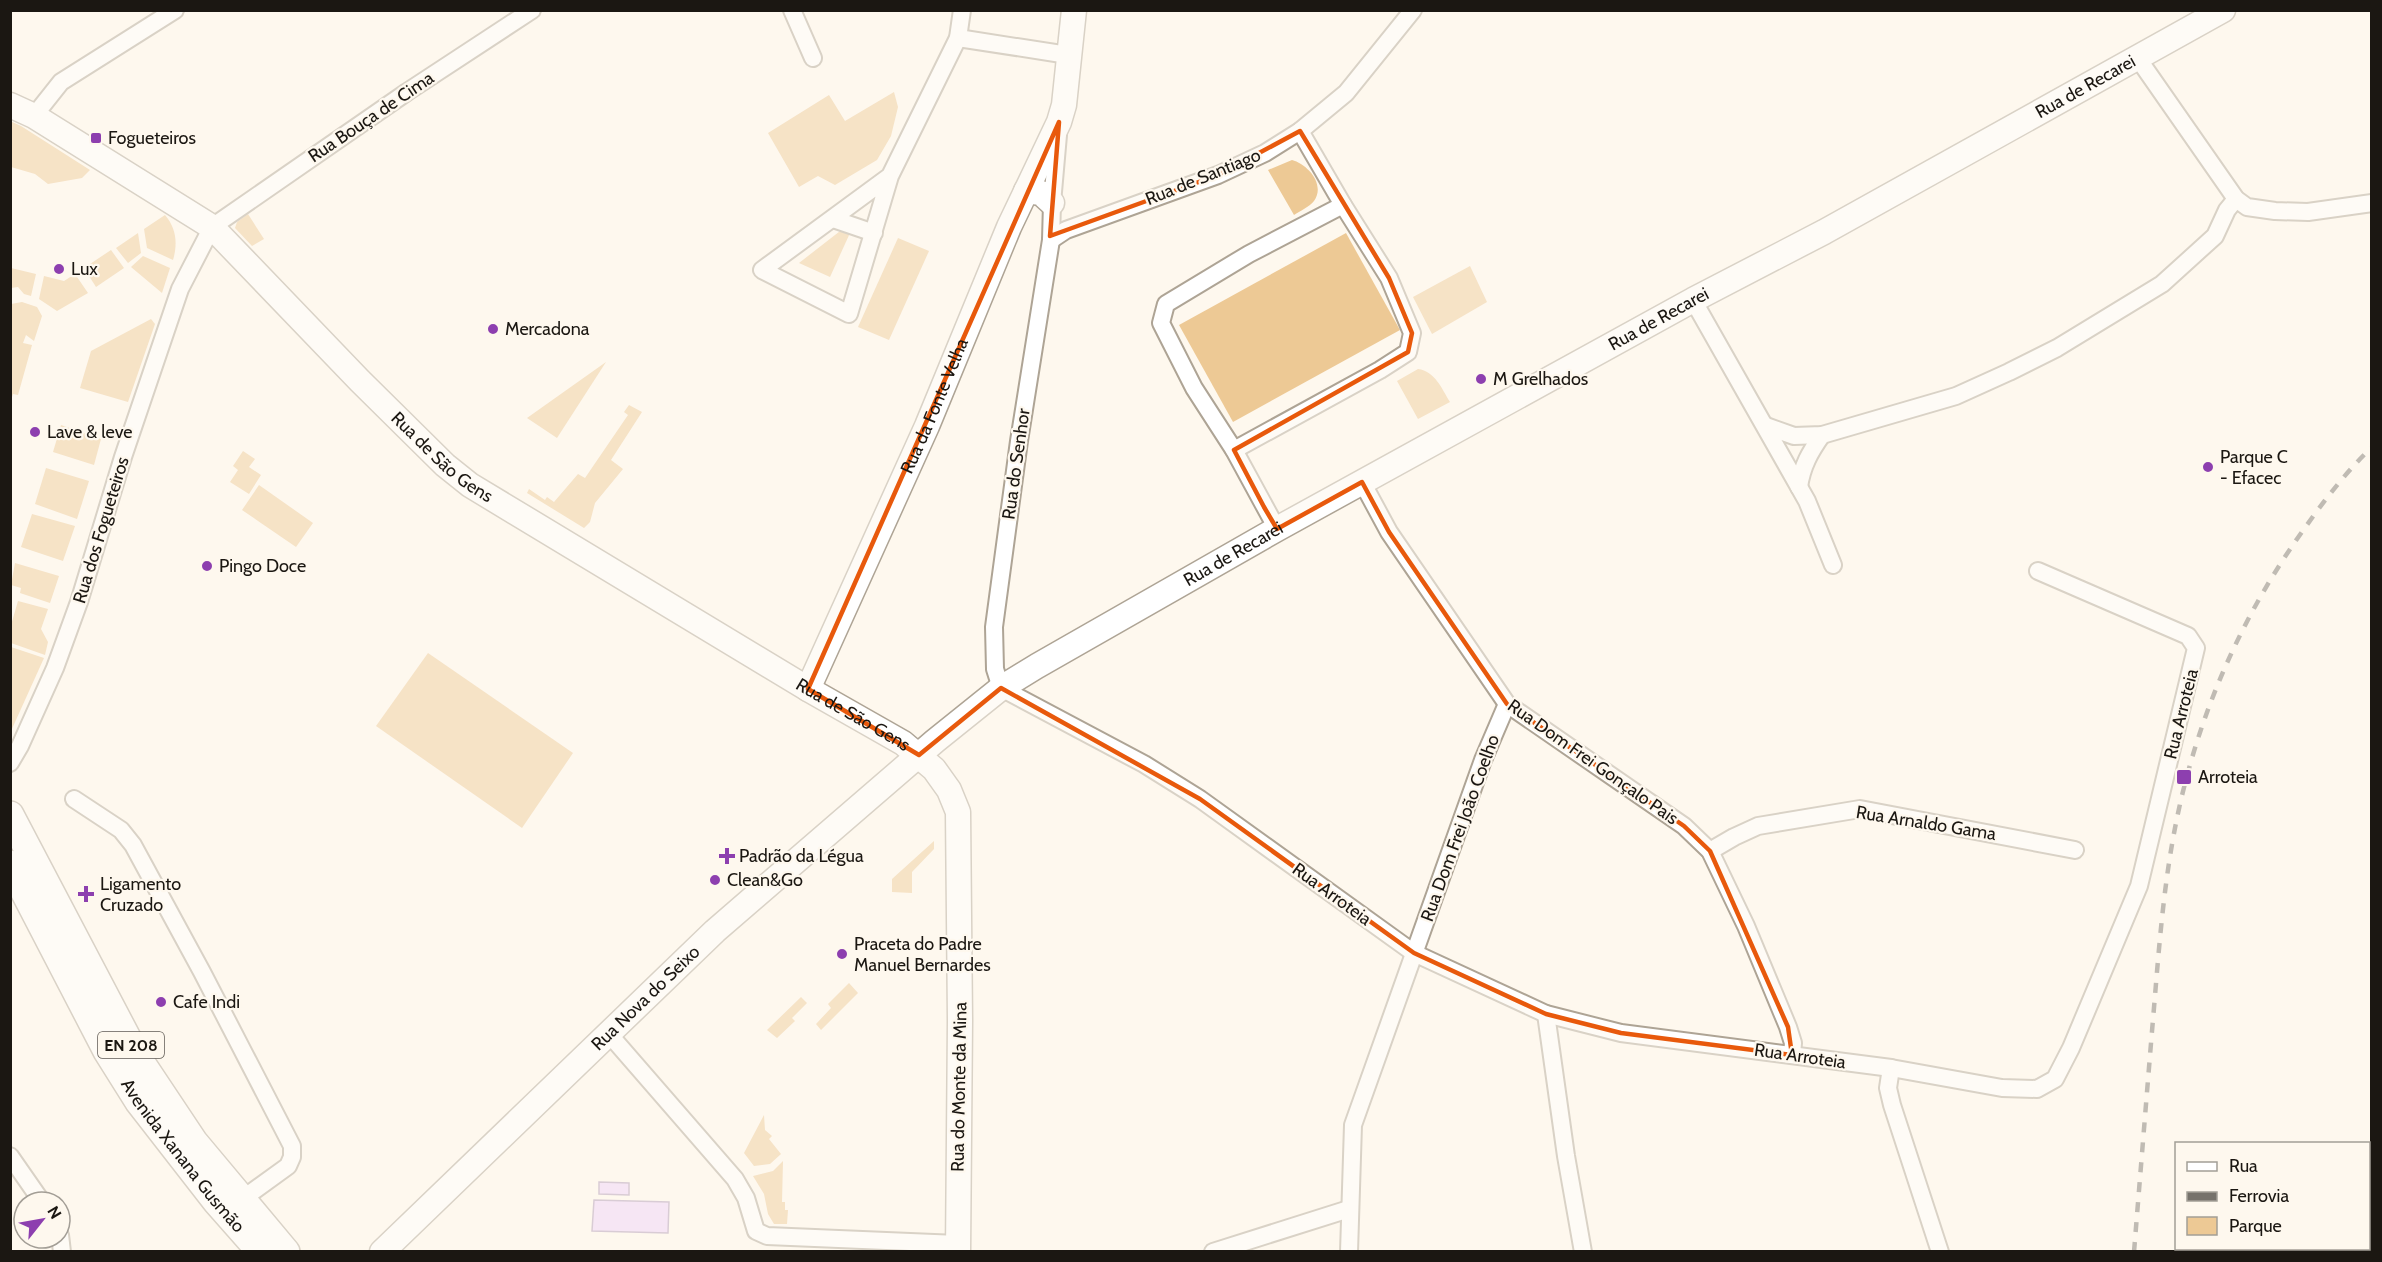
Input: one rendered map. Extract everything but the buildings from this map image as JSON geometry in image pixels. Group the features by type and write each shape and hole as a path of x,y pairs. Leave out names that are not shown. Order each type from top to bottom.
{"main road":[{"name":"Rua da Fonte Velha","path":"808,689 927,426 1009,227 1059,122 1064,105 1074,10"},
{"name":"Rua de Recarei","path":"919,755 1001,688 1277,528 1693,300 1824,232 2223,10"},
{"name":"Rua de São Gens","path":"10,105 34,116 212,227 353,374 445,465 470,485 808,689 903,743 919,755"},
{"path":"1026,191 1041,193 1052,202"},
{"name":"Rua Nova do Seixo","path":"382,1251 715,931 919,755"},
{"name":"Rua do Monte da Mina","path":"919,755 934,769 949,790 958,812 960,1021 958,1248"},
{"name":"Avenida Xanana Gusmão","path":"10,815 136,1055 194,1142 286,1251"},
{"name":"Avenida Xanana Gusmão","path":"10,864 107,1052 139,1102 216,1201 261,1251"}],"street":[{"path":"34,116 62,82 175,10"},
{"name":"Rua Bouça de Cima","path":"212,227 406,92 532,10"},
{"path":"792,10 813,58"},
{"path":"890,176 762,270 849,314 890,176 958,38 962,10"},
{"name":"Rua de Santiago","path":"1050,240 1066,230 1218,175 1265,153 1300,131 1346,93 1413,10"},
{"path":"958,38 1068,55"},
{"path":"2137,57 2236,199 2247,207 2308,212 2372,203"},
{"name":"Rua da Fonte Velha","path":"1050,240 1059,122"},
{"path":"1234,450 1408,352 1412,333 1389,278 1300,131"},
{"path":"1766,426 1794,436 1822,435 1956,396 2057,348 2162,284 2214,236 2227,210 2236,199"},
{"path":"1277,528 1234,450 1194,388 1161,323 1166,304 1249,254 1343,205"},
{"path":"833,219 874,233"},
{"name":"Rua dos Fogueteiros","path":"10,763 25,736 55,668 79,602 134,424 180,289 212,227"},
{"name":"Rua do Senhor","path":"1001,688 995,669 994,627 1019,441 1050,240"},
{"path":"1693,300 1799,487 1833,565"},
{"path":"1799,487 1802,470 1822,435"},
{"name":"Rua Dom Frei Gonçalo Pais","path":"1362,482 1389,532 1507,704 1684,826 1710,851 1746,926 1788,1027 1793,1043 1792,1055"},
{"name":"Rua Arroteia","path":"1001,688 1144,764 1200,799 1414,953 1546,1014 1621,1033 1891,1068 2002,1088 2037,1089 2055,1078 2072,1048 2139,886 2196,648 2188,636 2037,571"},
{"name":"Rua Dom Frei João Coelho","path":"1349,1251 1353,1125 1483,760 1507,704"},
{"path":"74,799 121,830 133,845 292,1146 292,1157 288,1166 241,1200"},
{"name":"Rua Arnaldo Gama","path":"1710,851 1758,826 1860,809 2075,850"},
{"path":"1546,1014 1566,1156 1583,1251"},
{"path":"609,1034 735,1179 746,1198 756,1231 767,1236 958,1248"},
{"path":"1891,1068 1888,1088 1892,1105 1940,1251"},
{"path":"10,1156 34,1190"},
{"path":"1213,1251 1349,1209"}],"highlighted area":[{"path":"1059,122 1050,236 1218,175 1300,131 1389,278 1412,333 1408,352 1234,450 1264,507 1277,529 1362,482 1389,532 1507,704 1684,826 1710,851 1788,1027 1792,1055 1621,1033 1546,1014 1414,953 1200,799 1001,688 919,755 808,689"}],"green space":[{"path":"894,92 898,107 891,136 877,160 835,185 818,176 799,187 768,133 829,95 845,121"},
{"path":"10,121 90,170 82,178 48,184 35,174 11,167"},
{"path":"1292,160 1309,170 1318,188 1314,201 1294,215 1268,170"},
{"path":"248,214 264,239 252,246 235,228 237,222"},
{"path":"165,215 172,225 175,236 173,260 147,248 144,229"},
{"path":"844,228 850,233 830,277 799,263"},
{"path":"138,233 141,253 128,263 116,248"},
{"path":"1346,233 1400,330 1233,422 1179,325"},
{"path":"898,238 929,251 889,340 858,327"},
{"path":"111,250 124,268 96,287 84,268"},
{"path":"143,256 170,268 162,293 131,267"},
{"path":"1470,266 1487,302 1432,334 1413,297"},
{"path":"11,268 36,274 31,296 24,294 18,287 11,288"},
{"path":"75,274 88,293 57,311 39,299 44,276 64,281"},
{"path":"22,302 37,307 42,316 34,341 26,335 23,343 32,345 18,395 13,394 11,400 11,304"},
{"path":"151,319 155,324 128,402 80,388 91,351"},
{"path":"606,362 557,438 527,418"},
{"path":"1418,369 1424,370 1433,377 1450,402 1418,419 1397,381"},
{"path":"629,405 642,412 611,460 623,469 595,503 590,522 584,528 527,493 529,489 545,500 547,497 554,502 578,474 585,478 628,415 624,412"},
{"path":"61,425 101,439 94,465 53,452"},
{"path":"243,451 255,459 249,467 261,475 249,494 230,482 238,470 233,466"},
{"path":"46,468 89,481 77,519 35,504"},
{"path":"259,485 313,523 296,547 242,510"},
{"path":"32,514 75,526 63,561 21,547"},
{"path":"15,563 59,576 50,603 20,593 21,588 11,585"},
{"path":"18,601 48,609 41,629 48,642 45,655 11,643 11,625"},
{"path":"10,647 44,658 11,731"},
{"path":"428,653 573,753 522,828 376,726"},
{"path":"934,841 934,849 912,872 912,893 892,892 892,879"},
{"path":"849,983 858,993 821,1030 816,1024 831,1008 828,1004"},
{"path":"801,997 807,1003 792,1018 795,1021 777,1038 767,1030"},
{"path":"764,1115 765,1130 772,1136 769,1139 781,1154 770,1164 754,1166 744,1153"},
{"path":"783,1161 782,1202 785,1202 785,1210 788,1210 787,1224 774,1224 768,1214 764,1194 753,1176 773,1171"}],"shaded area":[{"path":"599,1182 629,1183 629,1195 599,1194"},
{"path":"594,1200 669,1202 668,1233 592,1231"}],"railway":[{"path":"2134,1252 2164,904 2175,828 2194,751 2221,677 2255,606 2314,515 2372,447"}],"place":[{"name":"Fogueteiros","path":"96,138"},
{"name":"Lux","path":"59,269"},
{"name":"Mercadona","path":"493,329"},
{"name":"M Grelhados","path":"1481,379"},
{"name":"Lave & leve","path":"35,432"},
{"name":"Parque C - Efacec","path":"2208,467"},
{"name":"Pingo Doce","path":"207,566"},
{"name":"Arroteia","path":"2184,777"},
{"name":"Padrão da Légua","path":"727,856"},
{"name":"Clean&Go","path":"715,880"},
{"name":"Ligamento Cruzado","path":"86,894"},
{"name":"Praceta do Padre Manuel Bernardes","path":"842,954"},
{"name":"Cafe Indi","path":"161,1002"}]}
